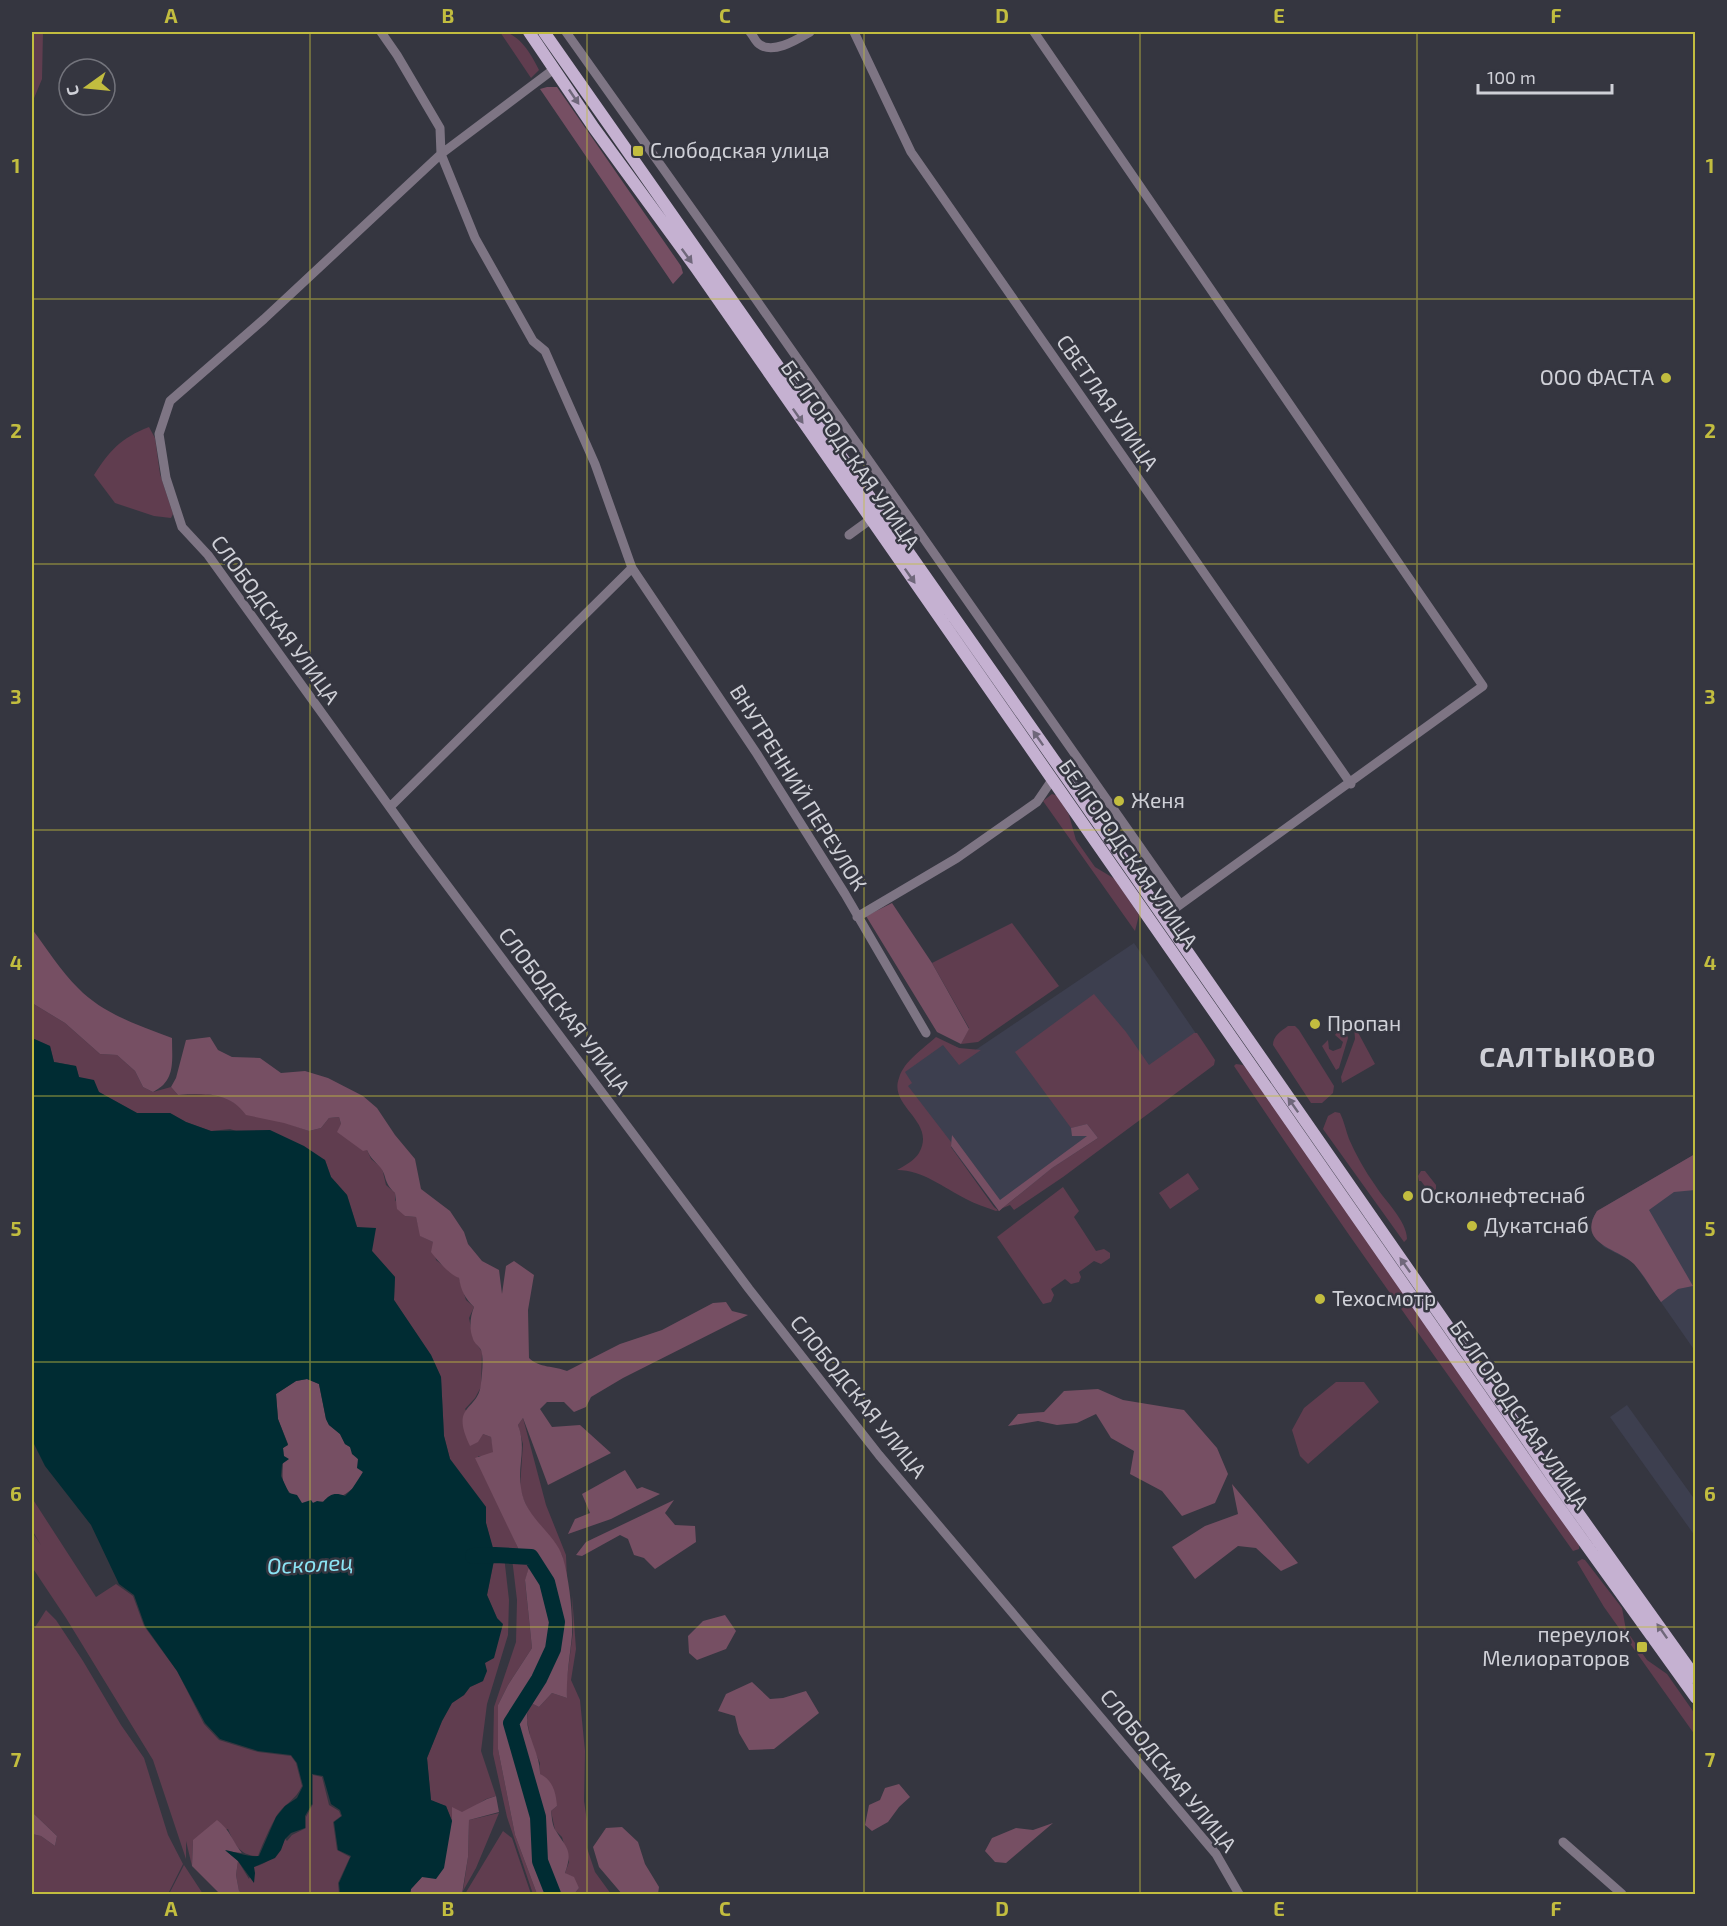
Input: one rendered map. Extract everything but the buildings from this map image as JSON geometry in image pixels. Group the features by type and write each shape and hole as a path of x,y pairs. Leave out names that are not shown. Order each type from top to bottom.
{"main road":[{"name":"БЕЛГОРОДСКАЯ УЛИЦА","path":"529,32 1163,917 1695,1678"},
{"name":"БЕЛГОРОДСКАЯ УЛИЦА","path":"544,32 876,515 1052,780 1533,1470 1695,1698"}],"street":[{"path":"381,32 440,128 441,154"},
{"path":"566,32 1180,904"},
{"path":"750,32 758,43 766,48 776,48 810,32"},
{"name":"СВЕТЛАЯ УЛИЦА","path":"854,32 911,152 1351,784"},
{"path":"1034,32 1483,686 1351,784 1163,917"},
{"path":"573,73 587,63"},
{"name":"СЛОБОДСКАЯ УЛИЦА","path":"554,69 441,154 264,319 170,401 159,434 166,478 182,527 208,555 417,845 749,1289 879,1455 1216,1854 1239,1894"},
{"name":"ВНУТРЕННИЙ ПЕРЕУЛОК","path":"441,154 475,238 533,341 545,351 595,464 632,568 757,754 926,1033"},
{"path":"849,535 897,500"},
{"path":"391,806 632,568"},
{"path":"857,917 957,858 1036,802 1052,780"},
{"path":"1563,1842 1622,1894"}],"shaded area":[{"path":"32,32 43,32 42,79 32,103"},
{"path":"500,32 513,35 528,51 539,70 531,78"},
{"path":"557,87 681,266 683,273 673,284 540,89"},
{"path":"149,427 155,438 160,474 173,514 171,518 154,516 115,503 94,475 105,458 117,446"},
{"path":"1052,794 1058,796 1069,815 1076,840 1095,867 1115,879 1139,915 1135,931 1043,801"},
{"path":"892,903 932,963 969,1029 961,1044 937,1032 866,916"},
{"path":"1012,923 1059,986 978,1042 961,1044 969,1028 932,963"},
{"path":"32,929 66,974 88,997 122,1018 172,1038 171,1070 166,1082 153,1092 143,1087 135,1071 117,1055 100,1054 65,1023 32,1003"},
{"path":"1134,943 1210,1054 998,1210 902,1081 905,1068 942,1041 971,1053"},
{"path":"1094,994 1126,1032 1149,1065 1197,1033 1215,1060 1214,1065 1063,1177 1014,1210 1010,1205 1002,1208 1052,1168 1098,1138 1087,1124 1071,1128 1015,1052"},
{"path":"32,1003 65,1023 100,1054 117,1055 135,1071 143,1087 153,1092 171,1087 178,1095 206,1094 227,1098 240,1107 309,1131 321,1128 329,1118 339,1117 341,1124 367,1150 371,1159 382,1168 386,1185 395,1193 395,1200 405,1216 416,1217 421,1236 433,1242 436,1260 459,1278 466,1300 474,1307 469,1318 473,1338 482,1352 481,1387 465,1409 483,1434 491,1437 494,1452 478,1456 518,1548 517,1555 494,1554 486,1523 486,1507 450,1459 444,1436 441,1377 431,1355 394,1300 395,1277 372,1251 357,1227 347,1195 331,1177 325,1160 230,1129 211,1131 186,1122 170,1113 137,1113 99,1092 79,1077 76,1066 54,1062 50,1046 32,1038"},
{"path":"1343,1024 1348,1038 1339,1068 1336,1070 1322,1046 1328,1040 1329,1049 1333,1051 1341,1048 1343,1042 1335,1035"},
{"path":"1354,1025 1375,1064 1342,1083 1341,1077 1355,1039"},
{"path":"1288,1026 1295,1026 1299,1030 1334,1086 1333,1093 1322,1103 1311,1103 1273,1045 1276,1036"},
{"path":"210,1037 218,1050 232,1057 260,1058 281,1073 305,1071 328,1078 363,1096 377,1108 415,1159 421,1189 450,1211 464,1232 468,1244 482,1261 499,1270 502,1294 506,1266 514,1261 534,1275 528,1310 529,1358 537,1364 567,1371 620,1344 662,1330 713,1303 726,1302 732,1311 748,1315 623,1378 591,1397 586,1407 574,1412 564,1402 547,1402 540,1409 552,1427 580,1425 611,1453 548,1485 523,1418 518,1425 522,1442 520,1480 524,1499 534,1517 559,1549 565,1566 570,1596 572,1635 567,1698 552,1693 539,1707 531,1703 527,1721 540,1774 551,1783 555,1792 557,1806 551,1811 552,1821 568,1850 569,1859 565,1873 574,1877 579,1888 574,1894 556,1894 543,1861 540,1816 512,1723 540,1680 554,1650 557,1622 548,1582 532,1556 517,1552 518,1548 475,1458 493,1452 491,1437 483,1434 478,1442 470,1446 464,1432 464,1415 479,1392 482,1371 481,1350 471,1331 474,1307 464,1294 459,1278 448,1271 431,1252 433,1242 420,1236 416,1217 405,1216 397,1209 395,1193 367,1150 363,1151 337,1132 341,1124 339,1117 329,1118 321,1128 309,1131 246,1115 240,1107 224,1098 206,1094 178,1095 171,1087 176,1078 186,1040"},
{"path":"936,1037 959,1048 981,1050 959,1065 943,1045 905,1072 912,1083 908,1086 951,1142 951,1147 998,1210 969,1201 924,1176 897,1170 917,1156 923,1142 918,1123 900,1097 897,1088 899,1078 909,1061"},
{"path":"1243,1065 1248,1070 1579,1542 1579,1549 1573,1551 1402,1310 1275,1127 1234,1066"},
{"path":"1335,1112 1340,1113 1349,1139 1364,1169 1403,1225 1407,1239 1404,1242 1323,1129 1328,1116"},
{"path":"1087,1124 1098,1138 1052,1168 999,1211 951,1146 952,1135 1000,1200 1087,1136 1072,1136 1071,1128"},
{"path":"1695,1154 1695,1351 1633,1262 1604,1247 1593,1235 1592,1220 1597,1211"},
{"path":"1695,1154 1695,1190 1674,1192 1649,1210 1693,1286 1678,1289 1661,1302 1634,1264 1595,1238 1592,1222 1597,1211"},
{"path":"1421,1171 1425,1171 1436,1185 1436,1189 1432,1192 1425,1190 1427,1189 1419,1181 1418,1176"},
{"path":"1188,1173 1199,1189 1170,1209 1159,1193"},
{"path":"1063,1187 1079,1211 1074,1217 1096,1251 1104,1249 1110,1253 1110,1258 1101,1264 1094,1261 1079,1272 1081,1277 1079,1282 1071,1284 1065,1279 1051,1289 1054,1295 1051,1302 1043,1304 997,1237"},
{"path":"307,1379 319,1384 329,1425 350,1447 363,1472 346,1494 322,1502 302,1504 284,1484 283,1448 288,1444 278,1419 276,1394 296,1381"},
{"path":"1336,1382 1364,1382 1379,1402 1308,1464 1300,1456 1292,1430 1304,1408"},
{"path":"1098,1389 1123,1400 1184,1410 1217,1448 1228,1474 1215,1503 1182,1516 1162,1491 1130,1474 1134,1451 1111,1438 1096,1414 1077,1423 1057,1425 1038,1421 1008,1426 1018,1414 1044,1412 1064,1391"},
{"path":"1627,1405 1695,1500 1695,1536 1610,1417"},
{"path":"523,1418 546,1505 566,1555 567,1580 562,1555 531,1516 520,1487 523,1444 518,1425"},
{"path":"625,1470 637,1489 642,1487 660,1494 611,1519 568,1534 575,1519 590,1513 582,1494"},
{"path":"1232,1484 1298,1563 1281,1571 1256,1548 1238,1546 1195,1579 1172,1547 1205,1526 1238,1514"},
{"path":"32,1498 96,1597 116,1584 133,1596 144,1626 177,1671 204,1724 219,1740 258,1752 291,1756 296,1763 302,1786 277,1815 258,1856 247,1854 238,1848 228,1829 193,1840 192,1866 186,1841 186,1859 153,1760 32,1567 32,1532 41,1545 32,1530"},
{"path":"674,1500 665,1513 675,1525 695,1526 696,1542 655,1569 644,1558 634,1555 628,1539 620,1535 582,1556 576,1555 586,1542"},
{"path":"495,1556 504,1556 509,1600 508,1635 487,1704 481,1751 496,1796 486,1799 452,1821 446,1806 431,1801 427,1758 452,1703 464,1695 470,1687 483,1681 485,1663 497,1618 487,1595"},
{"path":"512,1558 531,1558 525,1581 532,1648 498,1705 498,1749 515,1835 537,1894 533,1894 507,1817 493,1754 494,1707 516,1642 517,1600"},
{"path":"1582,1559 1622,1608 1626,1630 1647,1660 1667,1674 1695,1714 1695,1735 1604,1607 1577,1562"},
{"path":"531,1560 545,1582 551,1605 550,1641 537,1674 507,1723 534,1817 537,1863 549,1894 537,1894 515,1835 498,1749 498,1705 532,1648 525,1580"},
{"path":"572,1595 576,1649 571,1680 580,1700 585,1751 584,1801 587,1848 595,1872 611,1894 574,1894 579,1888 565,1873 569,1862 562,1837 555,1830 551,1811 557,1806 540,1774 540,1763 532,1746 527,1720 531,1703 539,1707 552,1693 567,1698 566,1685 573,1632"},
{"path":"46,1610 56,1620 144,1758 168,1835 183,1864 168,1894 32,1894 32,1834 41,1836 55,1846 57,1836 32,1812 32,1632"},
{"path":"725,1615 736,1631 726,1649 697,1660 689,1653 688,1636 703,1621"},
{"path":"752,1682 770,1699 783,1698 806,1691 819,1713 774,1749 749,1750 739,1733 735,1716 718,1711 726,1694"},
{"path":"313,1775 322,1777 329,1805 339,1811 341,1816 333,1822 337,1850 350,1857 338,1883 339,1894 245,1894 239,1891 236,1875 238,1861 249,1879 254,1867 273,1857 285,1839 287,1841 292,1835 306,1828 306,1817 313,1804"},
{"path":"899,1784 910,1797 888,1822 872,1831 865,1825 869,1805 880,1800 885,1788"},
{"path":"496,1796 499,1812 469,1820 468,1857 462,1894 410,1894 411,1889 422,1877 452,1821 452,1807 462,1812"},
{"path":"32,1812 57,1836 55,1846 41,1836 32,1834"},
{"path":"499,1813 476,1868 463,1891 468,1857 469,1820"},
{"path":"217,1820 242,1853 226,1851 238,1861 236,1875 239,1891 245,1894 220,1894 192,1866 193,1840"},
{"path":"1053,1823 1006,1863 995,1862 985,1851 992,1838 1016,1828 1033,1830"},
{"path":"622,1827 638,1842 645,1864 659,1887 658,1894 622,1894 599,1867 593,1847 606,1828"},
{"path":"503,1831 512,1838 531,1894 465,1894"},
{"path":"184,1865 203,1894 169,1894"}],"water":[{"path":"32,1038 50,1046 54,1062 76,1066 79,1077 94,1080 99,1092 137,1113 170,1113 186,1122 211,1131 270,1130 304,1146 325,1160 331,1177 347,1195 357,1227 376,1228 372,1251 395,1277 394,1300 431,1355 441,1377 444,1436 450,1459 486,1507 486,1523 495,1555 487,1595 497,1618 503,1624 494,1658 485,1663 487,1671 483,1681 470,1687 464,1695 452,1703 427,1758 431,1800 446,1806 452,1821 444,1868 436,1879 422,1877 411,1889 410,1894 340,1894 339,1883 351,1856 338,1850 334,1822 342,1816 340,1810 331,1804 323,1776 312,1774 312,1804 305,1816 305,1828 291,1833 285,1839 275,1858 254,1867 254,1883 238,1861 225,1850 259,1856 276,1817 285,1806 297,1798 303,1786 297,1763 291,1755 258,1751 220,1739 205,1723 177,1671 145,1626 134,1595 119,1584 91,1525 45,1466 32,1440","holes":["307,1379 319,1384 326,1419 329,1425 340,1434 345,1444 350,1447 352,1454 358,1459 357,1468 363,1472 345,1496 335,1494 323,1502 313,1503 311,1500 302,1503 297,1495 289,1493 281,1476 282,1464 289,1459 284,1456 283,1448 288,1445 278,1419 276,1394 296,1381"]}],"waterway":[{"name":"Осколец","path":"473,1556 531,1557 547,1582 557,1622 553,1649 539,1679 511,1723 538,1817 540,1861 553,1894"}],"place":[{"name":"Слободская улица","path":"638,151"},
{"name":"ООО ФАСТА","path":"1666,378"},
{"name":"Женя","path":"1119,801"},
{"name":"Пропан","path":"1315,1024"},
{"name":"Осколнефтеснаб","path":"1408,1196"},
{"name":"Дукатснаб","path":"1472,1226"},
{"name":"Техосмотр","path":"1320,1299"},
{"name":"переулок Мелиораторов","path":"1642,1647"}],"district":[{"name":"САЛТЫКОВО","path":"1568,1058"}]}
